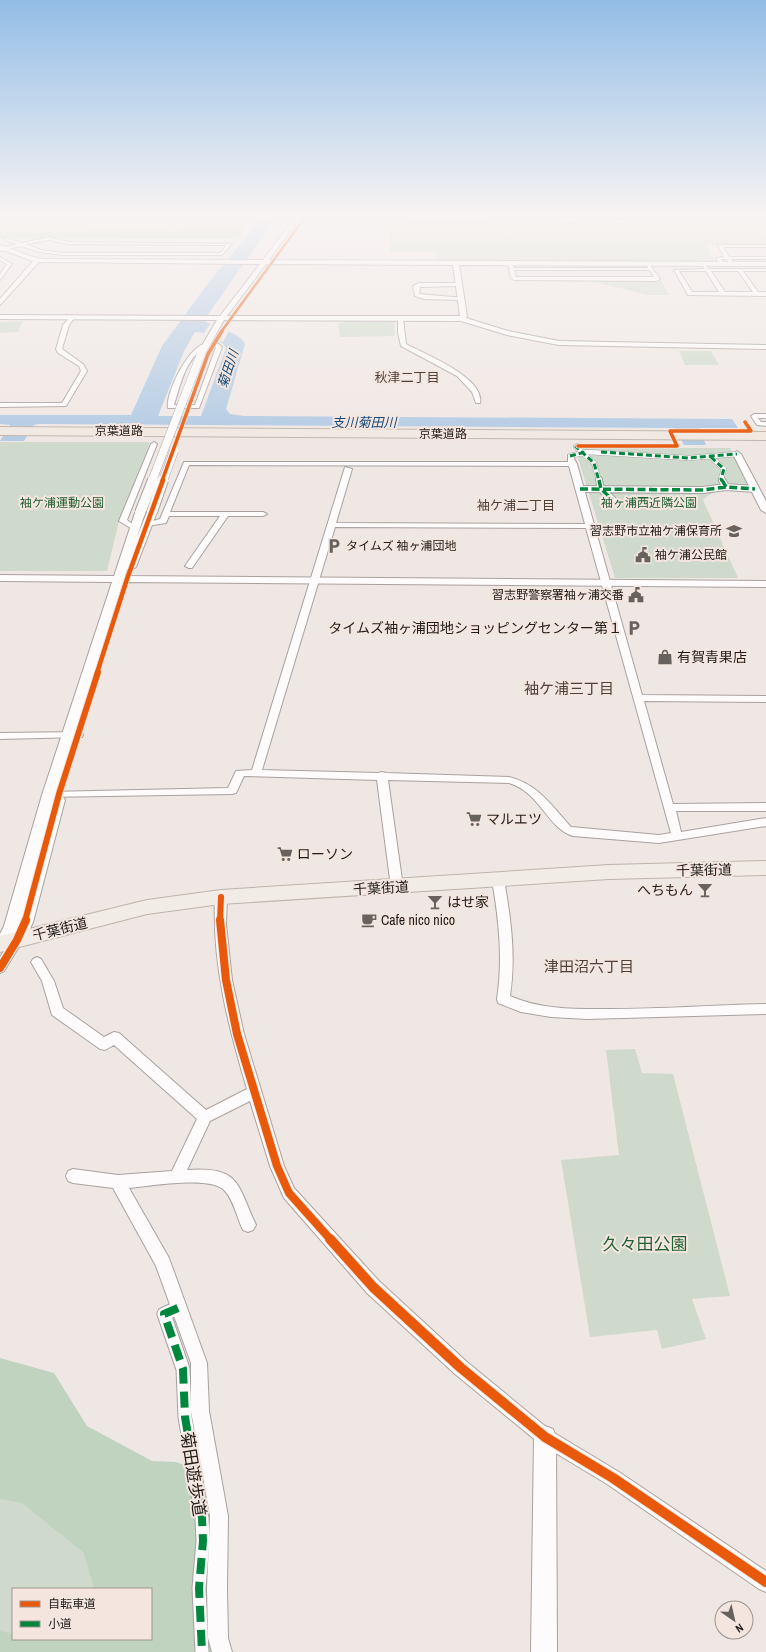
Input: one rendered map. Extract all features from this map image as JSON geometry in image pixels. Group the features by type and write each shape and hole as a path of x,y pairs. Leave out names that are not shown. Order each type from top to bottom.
{"highway":[{"name":"京葉道路","path":"1,433 676,438 766,436"},
{"name":"京葉道路","path":"710,438 766,441"},
{"name":"千葉街道","path":"5,944 147,907 221,897 397,887 609,872 766,868"}],"street":[{"path":"205,354 215,343 224,320 242,293"},
{"path":"0,968 5,944 25,922 54,795 122,579 134,528 146,512 205,354 206,344 246,293"},
{"path":"417,293 417,295 424,297 461,298"},
{"path":"460,293 464,316 461,319"},
{"path":"689,293 766,294"},
{"path":"0,317 210,318 224,320 461,319 506,333 559,343 766,347"},
{"path":"0,406 64,405 84,371 81,364 60,352 59,349 66,325 72,317"},
{"path":"400,319 401,333 404,344 458,374 477,394 478,402"},
{"path":"206,344 199,346 190,354 170,407 197,407 219,347 215,343"},
{"path":"766,416 754,416 759,424 766,424"},
{"path":"134,528 123,521 154,444"},
{"path":"578,446 576,447 594,463 601,489 613,500"},
{"path":"677,836 570,456 581,452 622,452 689,458 737,454 766,510"},
{"path":"711,457 724,469 721,479 726,487"},
{"path":"147,524 163,521 186,463 573,464"},
{"path":"256,773 316,580 348,469"},
{"path":"580,489 703,490 726,487 755,489"},
{"path":"122,579 147,524 146,512"},
{"path":"165,514 263,514"},
{"path":"189,566 225,514"},
{"path":"332,525 590,526"},
{"path":"0,578 766,584"},
{"path":"637,698 766,699"},
{"path":"0,736 73,735"},
{"path":"54,795 232,791 240,772 382,775 517,781 530,788 568,830 573,832 659,839 766,822"},
{"path":"382,775 397,887"},
{"path":"669,808 766,807"},
{"path":"498,880 506,940 506,981 503,999 508,1003 534,1009 567,1012 660,1013 766,1009"},
{"path":"221,897 220,924 226,980 237,1034 276,1166 289,1194 373,1287 461,1368 545,1436 613,1478 766,1582"},
{"path":"37,962 48,981 57,1011 105,1045 114,1037 205,1117"},
{"path":"176,1177 205,1117 255,1092"},
{"path":"73,1176 118,1182 176,1177 213,1176 225,1181 231,1186 248,1225"},
{"path":"118,1182 163,1263 178,1308 197,1352 199,1363 200,1411 219,1516 217,1588 218,1638 222,1652"},
{"name":"菊田遊歩道","path":"178,1308 164,1314 183,1369 185,1417 202,1518 203,1541 199,1588 202,1652"},
{"path":"544,1652 545,1436"}],"green space":[{"path":"640,293 668,293 669,295 648,295"},
{"path":"23,321 18,332 0,333 0,322"},
{"path":"345,321 394,322 395,336 340,337 338,323 344,323"},
{"path":"679,351 711,351 719,365 685,365"},
{"name":"袖ケ浦運動公園","path":"0,442 150,442 118,525 107,571 0,571"},
{"name":"袖ヶ浦西近隣公園","path":"575,448 730,448 751,490 719,491 703,500 738,578 615,578"},
{"name":"久々田公園","path":"635,1049 642,1073 673,1074 730,1296 692,1299 706,1339 662,1349 657,1330 590,1337 561,1160 619,1155 606,1050"},
{"path":"0,1358 54,1373 87,1426 152,1461 176,1462 203,1471 212,1532 214,1652 0,1652 0,1631 12,1634 12,1640 152,1640 152,1588 94,1588 84,1553 22,1503 0,1499"},
{"path":"0,1385 107,1588 12,1588 12,1640 0,1652"}],"water":[{"path":"201,293 223,293 204,320 214,326 232,333 242,339 245,344 226,409 230,414 244,416 732,419 738,428 699,428 706,445 684,445 676,429 673,428 38,424 34,425 24,441 0,441 10,425 0,424 0,415 131,415 162,346","holes":["195,332 217,339 226,348 201,416 158,416 184,351"]}],"pier":[{"path":"211,323 229,331 223,342 203,334"}],"marked path":[{"path":"578,446 576,447 594,463 601,489 613,500"},
{"path":"570,456 585,452"},
{"path":"601,452 689,458 737,454"},
{"path":"711,457 724,469 721,479 726,487"},
{"path":"580,489 621,488 703,490 726,487 755,489"},
{"path":"178,1308 164,1314 183,1369 185,1417 202,1518 203,1541 199,1588 202,1652"}],"cycle path":[{"path":"0,968 17,940 25,922 59,794 127,579 208,354 230,318 249,293"},
{"path":"578,446 677,446 670,431 751,431 745,422"},
{"path":"221,897 220,924 226,980 237,1034 277,1166 289,1193 373,1287 461,1368 545,1437 613,1478 766,1582"}],"place":[{"name":"習志野市立袖ケ浦保育所","path":"734,531"},
{"name":"タイムズ 袖ヶ浦団地","path":"334,546"},
{"name":"袖ケ浦公民館","path":"643,555"},
{"name":"習志野警察署袖ヶ浦交番","path":"636,595"},
{"name":"タイムズ袖ヶ浦団地ショッピングセンター第１","path":"634,628"},
{"name":"有賀青果店","path":"665,657"},
{"name":"マルエツ","path":"474,819"},
{"name":"ローソン","path":"285,854"},
{"name":"へちもん","path":"705,890"},
{"name":"はせ家","path":"435,902"},
{"name":"Cafe nico nico","path":"369,920"}],"district":[{"name":"秋津二丁目","path":"407,377"},
{"name":"袖ケ浦二丁目","path":"516,505"},
{"name":"袖ケ浦三丁目","path":"569,688"},
{"name":"津田沼六丁目","path":"589,966"}],"water label":[{"name":"菊田川","path":"228,369"},
{"name":"支川菊田川","path":"364,422"}]}
